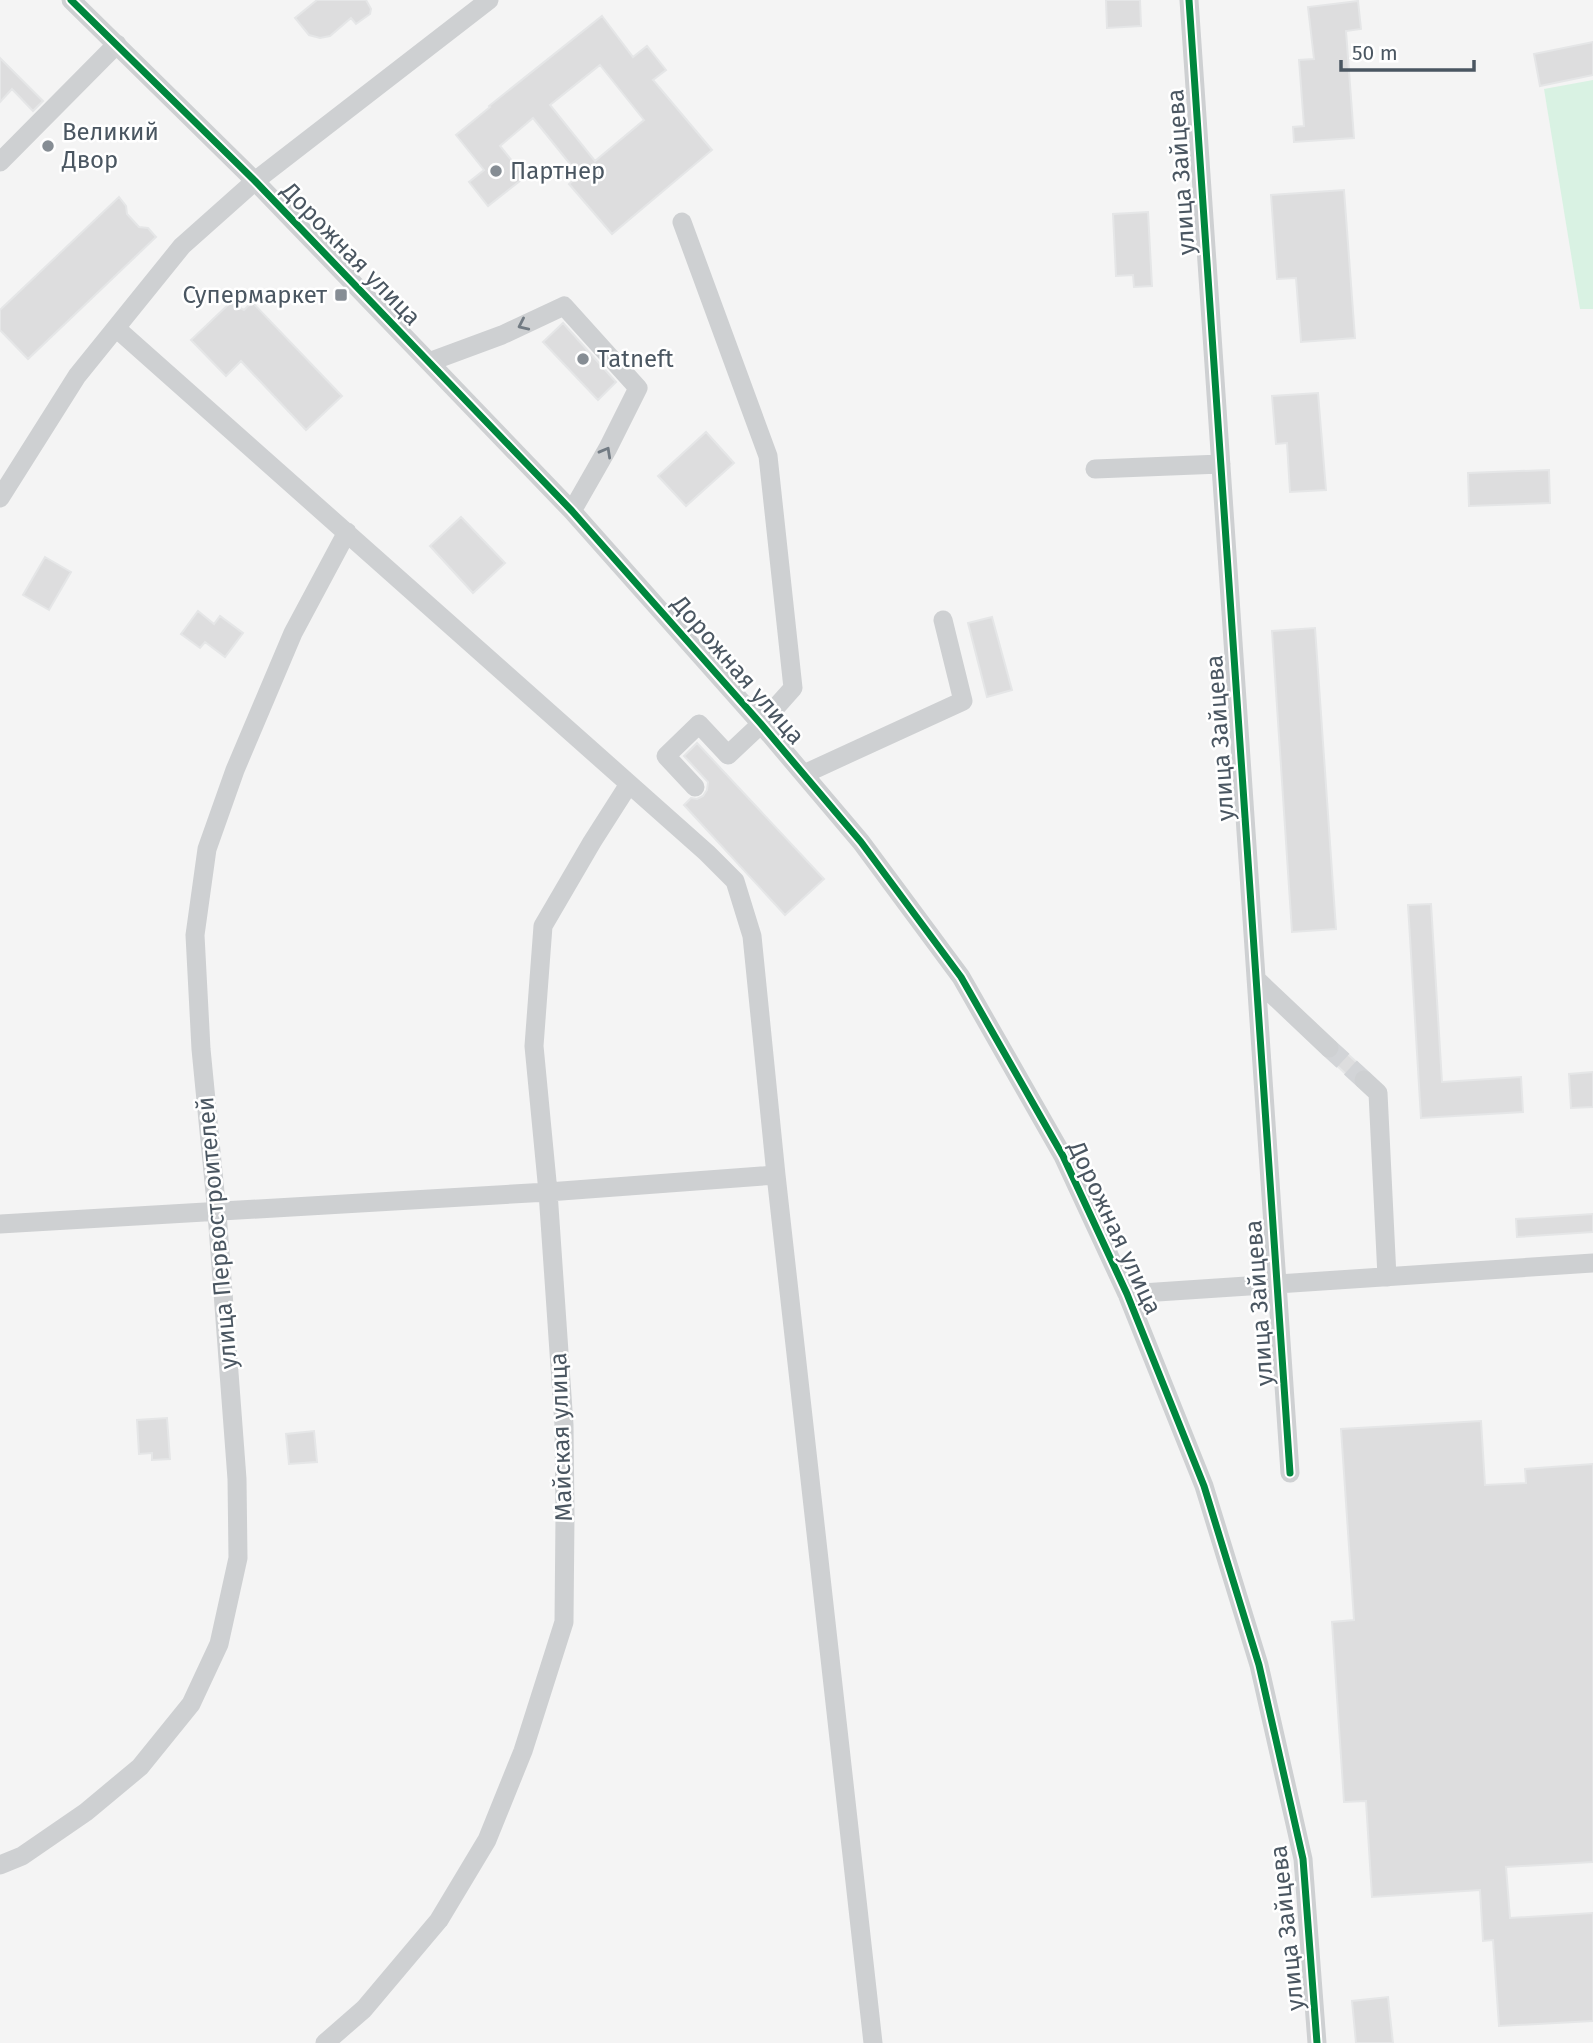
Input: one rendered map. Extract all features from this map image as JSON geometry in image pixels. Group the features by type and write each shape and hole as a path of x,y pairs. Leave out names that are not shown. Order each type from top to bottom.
{"street":[{"name":"Дорожная улица","path":"71,0 255,181 572,512 761,724 861,842 961,977 1063,1156 1127,1294 1204,1486"},
{"path":"0,498 77,376 183,246 255,181 489,0"},
{"name":"улица Зайцева","path":"1189,0 1290,1473"},
{"path":"0,162 117,44"},
{"path":"682,222 768,456 793,688 728,755 699,724 666,756 695,787"},
{"path":"429,362 502,335 564,306 638,388 572,512"},
{"path":"116,328 707,853 735,881 752,936 776,1175 873,2043"},
{"path":"1095,469 1221,464"},
{"name":"улица Первостроителей","path":"0,1865 22,1856 86,1812 140,1767 191,1704 219,1644 238,1558 237,1479 217,1213 201,1049 195,935 207,849 235,770 293,633 347,532"},
{"path":"804,774 963,701 943,620"},
{"name":"Майская улица","path":"325,2043 364,2009 439,1920 487,1840 523,1751 564,1622 564,1425 548,1192 534,1046 543,926 629,784"},
{"path":"1256,979 1329,1048"},
{"path":"1364,1080 1378,1093 1387,1277"},
{"path":"0,1224 217,1213 776,1175"},
{"path":"1127,1294 1593,1263"},
{"name":"улица Зайцева","path":"1204,1486 1259,1665 1303,1859 1317,2043"}],"green space":[{"path":"1593,80 1593,309 1580,309 1544,89"}],"building":[{"path":"317,0 366,0 371,9 370,14 356,24 351,18 330,36 320,38 309,35 295,18"},
{"path":"1106,0 1140,0 1141,26 1107,28"},
{"path":"1358,1 1361,29 1346,31 1354,138 1294,142 1293,127 1304,126 1299,60 1314,59 1308,7"},
{"path":"602,16 633,57 647,46 666,70 653,80 712,150 612,234 569,184 579,175 533,118 500,146 525,177 488,206 469,182 484,170 456,135","holes":["600,65 644,120 595,161 550,105"]},
{"path":"1593,42 1593,75 1540,86 1534,54"},
{"path":"0,58 43,101 33,111 12,89 0,102"},
{"path":"1344,190 1355,338 1301,342 1296,278 1277,279 1271,195"},
{"path":"119,197 126,206 127,214 139,227 148,228 156,237 28,359 0,330 0,310"},
{"path":"1148,212 1152,286 1134,287 1133,275 1116,276 1113,214"},
{"path":"252,302 342,396 306,430 241,361 226,376 191,340 230,303 244,310"},
{"name":"Tatneft","path":"563,323 616,382 598,400 543,342"},
{"path":"1318,393 1326,490 1290,492 1287,443 1276,444 1272,396"},
{"path":"706,432 734,463 686,506 658,476"},
{"path":"1549,470 1550,503 1469,506 1468,473"},
{"path":"461,517 505,563 473,593 430,546"},
{"path":"45,557 71,572 49,610 23,595"},
{"path":"198,611 214,624 220,616 243,633 225,657 205,642 200,648 181,634"},
{"path":"992,617 1012,690 987,697 968,623"},
{"path":"1315,628 1336,929 1292,932 1272,631"},
{"path":"697,743 824,879 785,915 684,805 691,798 703,796 707,790 708,782 684,756"},
{"path":"1431,904 1442,1082 1521,1077 1523,1112 1421,1118 1408,905"},
{"path":"1341,1048 1363,1068 1356,1071 1352,1080 1331,1060 1338,1056"},
{"path":"1593,1072 1593,1107 1571,1108 1569,1074"},
{"path":"1593,1214 1593,1232 1517,1237 1516,1219"},
{"path":"167,1418 170,1459 152,1460 152,1453 139,1454 137,1420"},
{"path":"1481,1421 1485,1485 1526,1483 1525,1469 1593,1464 1593,1862 1506,1867 1510,1918 1593,1913 1593,2021 1499,2026 1493,1940 1483,1941 1480,1890 1372,1897 1366,1801 1344,1802 1332,1622 1354,1620 1341,1429"},
{"path":"314,1431 317,1462 289,1464 286,1434"},
{"path":"1388,1997 1393,2043 1356,2043 1352,2001"}],"tunnel":[{"path":"1329,1048 1364,1080"}],"cycle path":[{"path":"71,0 255,181 572,511 761,724 861,842 961,977 1063,1156 1127,1294 1204,1486 1259,1665 1303,1859 1317,2043"},
{"path":"1189,0 1290,1473"}],"place":[{"name":"Великий Двор","path":"48,146"},
{"name":"Партнер","path":"496,171"},
{"name":"Супермаркет","path":"341,295"},
{"name":"Tatneft","path":"583,359"}]}
